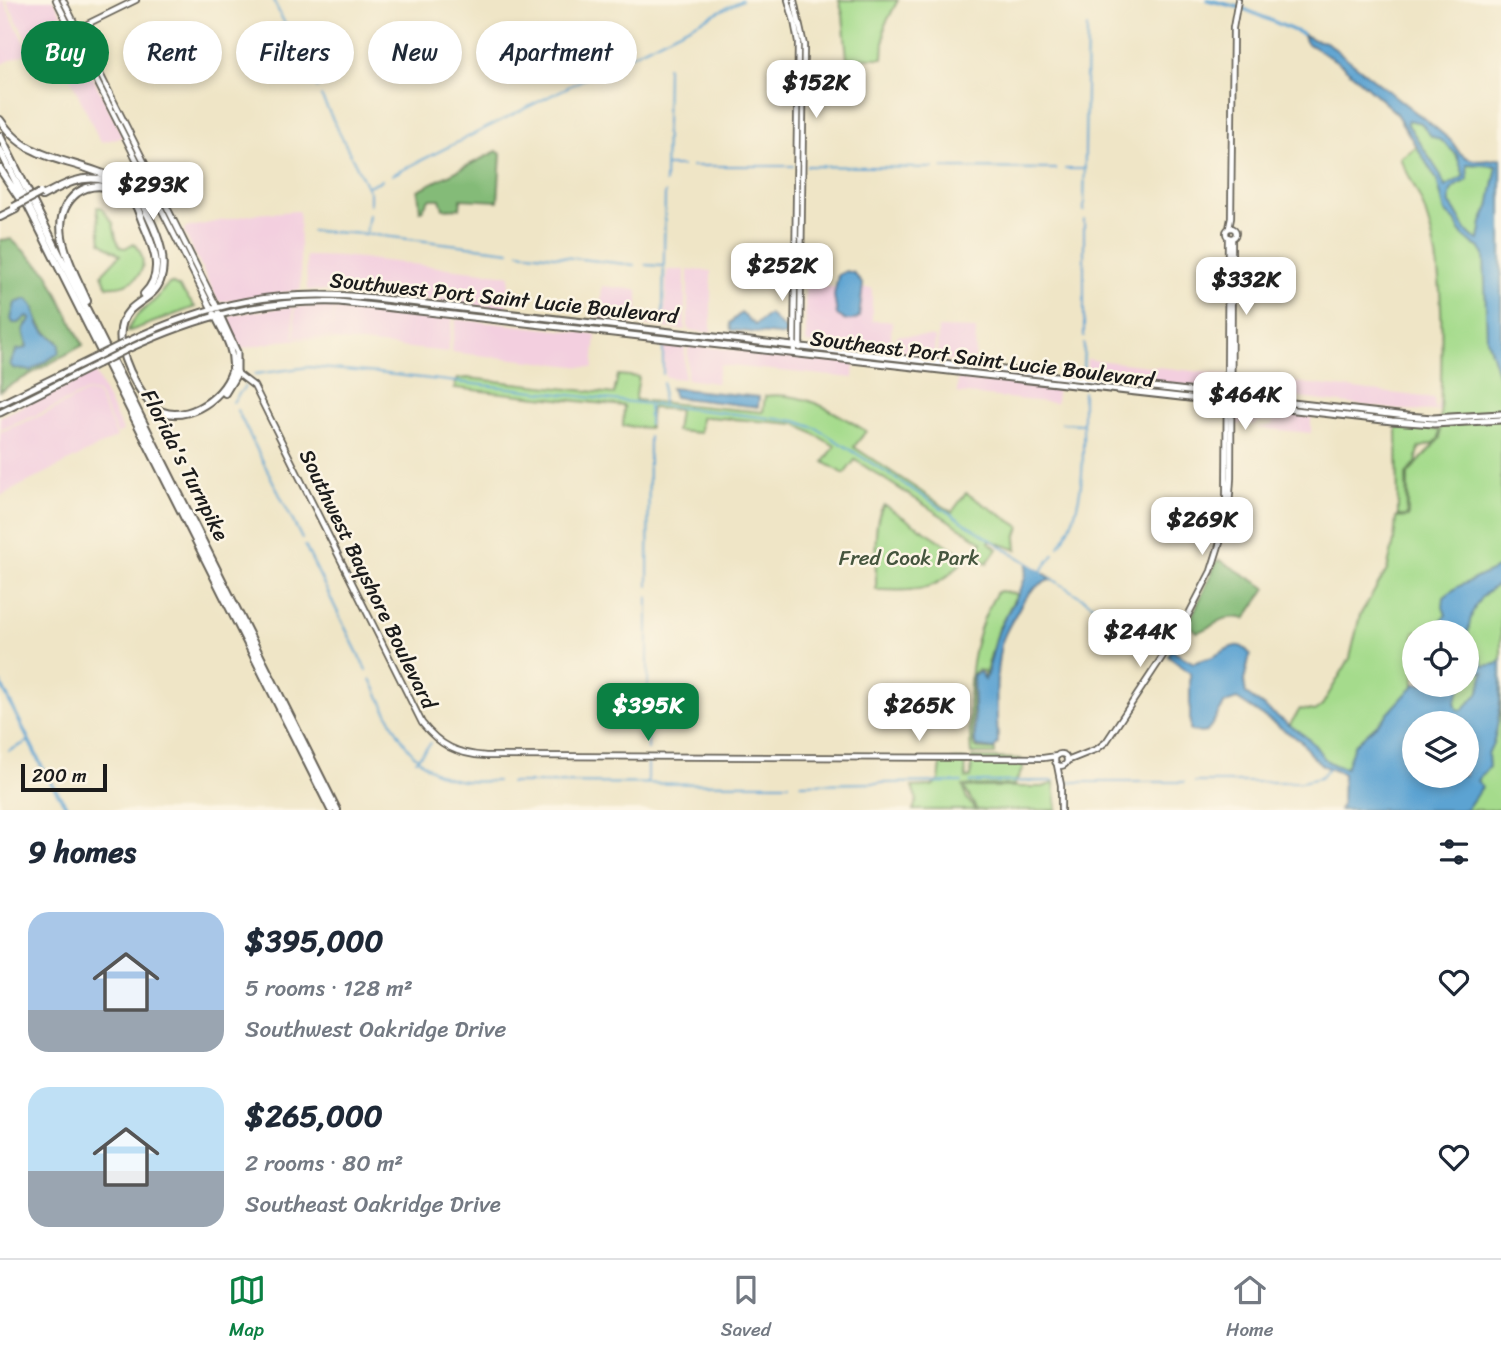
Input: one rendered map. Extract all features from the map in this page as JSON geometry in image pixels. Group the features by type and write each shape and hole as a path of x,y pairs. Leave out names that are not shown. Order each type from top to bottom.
{"highway":[{"path":"0,120 23,144 38,152 117,180 136,195 143,205 162,251 163,261 158,285 131,310 120,333 122,351 152,406 165,414 183,415 192,412 223,389 235,372"},
{"name":"Florida's Turnpike","path":"0,136 337,810"},
{"name":"Florida's Turnpike","path":"0,150 331,810"},
{"path":"0,169 48,247"},
{"path":"0,215 77,177 92,176 117,180"},
{"path":"41,195 69,182 93,179 119,187 132,200 155,251 156,269 147,291 122,316 117,342 119,352 141,395 154,411 165,417 183,418 192,415 226,392 235,372"},
{"path":"95,326 63,241 62,216 71,200 91,187 111,187 132,200"}],"main road":[{"name":"Southwest Port Saint Lucie Boulevard","path":"214,307 264,298 322,294 611,325 797,350"},
{"name":"Southwest Port Saint Lucie Boulevard","path":"217,314 280,303 339,302 653,337 658,335 730,339 797,350"},
{"path":"0,413 98,364 173,320 214,307 232,353 235,372"},
{"path":"0,404 94,358 217,314"},
{"path":"592,330 600,324"},
{"path":"600,331 611,325"},
{"name":"Southeast Port Saint Lucie Boulevard","path":"797,350 1017,372 1392,421 1434,424 1501,419"},
{"name":"Southeast Port Saint Lucie Boulevard","path":"797,350 1005,377 1407,416 1433,418 1501,414"},
{"path":"1005,377 1017,372"},
{"path":"1392,421 1403,420 1407,416"}],"street":[{"path":"56,0 66,21"},
{"path":"63,0 74,21"},
{"path":"94,21 136,0"},
{"path":"788,0 798,41 797,350"},
{"path":"794,0 804,45 797,350"},
{"path":"1043,758 1057,764 1082,755 1097,749 1116,729 1194,607 1217,554 1226,509 1230,399 1230,237 1226,232 1231,228 1233,28 1238,0"},
{"path":"98,84 172,232 214,307"},
{"path":"106,84 188,248 214,307"},
{"path":"158,203 170,223 177,226"},
{"path":"172,232 177,233 188,248"},
{"name":"Southwest Bayshore Boulevard","path":"235,372 254,386 422,723 438,741 453,751 473,755 1043,758"},
{"path":"1043,758 1057,755 1066,761"},
{"path":"1057,755 1061,810"},
{"path":"1061,785 1066,761"}],"shaded area":[{"path":"0,0 3,0 21,36 21,56 0,63"},
{"path":"6,0 54,0 65,21 21,21 21,29"},
{"path":"73,84 96,84 123,137 102,142"},
{"path":"297,211 301,290 218,301 184,232 185,228 254,214"},
{"path":"306,256 349,257 510,275 507,310 307,290"},
{"path":"667,270 685,270 685,330 641,325 641,311 665,313"},
{"path":"688,270 711,271 711,333 688,330"},
{"path":"602,286 638,290 638,325 600,320"},
{"path":"805,286 872,288 872,321 892,321 890,353 806,343"},
{"path":"334,305 332,337 295,337 295,307"},
{"path":"293,306 294,338 332,338 335,306 453,318 448,352 306,339 279,341 241,349 228,323 231,315"},
{"path":"456,319 596,334 593,368 451,352"},
{"path":"938,328 976,329 975,363 937,359"},
{"path":"897,335 935,337 934,358 897,354"},
{"path":"664,342 685,345 684,379 665,377"},
{"path":"688,345 854,363 853,378 720,365 716,383 687,379"},
{"path":"1087,359 1228,375 1228,390 1086,375"},
{"path":"95,372 123,431 117,434 98,393 87,391 0,430 0,417"},
{"path":"958,375 1057,386 1056,403 957,393"},
{"path":"1231,375 1434,398 1435,409 1439,398 1439,411 1400,410 1231,390"},
{"path":"87,392 97,394 117,437 0,496 0,432 47,413"},
{"path":"1231,406 1270,411 1270,422 1261,421 1253,425 1243,422 1238,425 1230,423"},
{"path":"1273,411 1311,416 1311,433 1255,428 1272,425"}],"green space":[{"path":"839,0 898,0 885,25 883,58 847,58"},
{"path":"1414,116 1461,157 1478,163 1501,165 1501,810 1380,810 1369,784 1325,764 1289,726 1300,709 1315,711 1321,707 1350,658 1360,615 1387,570 1396,518 1408,517 1408,474 1440,438 1442,324 1437,266 1425,212 1400,158 1416,147 1405,124 1406,117"},
{"path":"497,151 501,154 498,201 461,199 460,208 443,209 440,199 429,199 420,211 418,190"},
{"path":"97,207 101,207 113,223 120,247 125,248 134,243 140,252 143,260 139,275 126,284 107,286 102,274 120,255 101,242"},
{"path":"11,239 47,272 83,345 0,391 0,240","holes":["35,309 42,328 58,341 59,353 38,367 17,350 27,348 23,330 31,319 27,316"]},
{"path":"171,283 179,287 195,307 127,332 136,317"},
{"path":"618,375 639,377 635,400 763,412 765,396 793,397 818,404 866,431 854,447 952,512 966,493 1020,527 1016,538 1017,550 990,540 997,549 987,563 975,556 982,542 855,460 844,474 824,462 835,446 796,424 708,417 701,418 700,433 676,431 679,410 651,408 649,428 623,426 624,406 454,388 458,379 468,378 614,394"},
{"path":"1397,427 1439,430 1439,438 1434,443 1419,448 1416,463 1406,474 1407,516 1398,516"},
{"name":"Fred Cook Park","path":"884,505 966,557 956,569 936,584 916,589 876,590 877,522"},
{"path":"1220,560 1266,588 1245,619 1224,619 1197,632 1190,626 1190,621 1217,561"},
{"path":"997,592 1017,594 997,631 985,676 983,671 978,670 971,675 973,744 977,749 995,750 995,754 971,754 969,691 971,671 974,651 987,611"},
{"path":"972,758 1021,759 1023,768 1014,785 963,786 966,797 975,810 913,810 917,800 912,787 932,786 939,780 944,761 965,760 966,778 971,777"},
{"path":"1054,783 1057,810 977,810 964,787 1043,787"}],"water":[{"path":"1302,34 1326,42 1432,125 1464,156 1479,161 1501,158 1501,383 1487,339 1484,255 1479,247 1462,235 1455,221 1445,212 1437,180 1395,112 1341,64 1307,43","holes":["1408,120 1421,123 1431,136 1442,141 1456,154 1464,176 1445,187 1440,174 1407,123","1467,164 1497,166 1479,240 1466,230 1450,204 1453,188 1468,180"]},
{"path":"846,271 854,273 863,285 859,317 851,320 837,315 834,295 838,275"},
{"path":"26,299 32,305 42,329 60,345 59,353 30,371 13,368 10,364 17,350 27,348 24,330 31,319 27,316 19,323 13,323 11,319 15,303"},
{"path":"741,313 755,325 769,314 787,331 786,336 731,330 730,323"},
{"path":"671,388 759,397 758,407 674,397"},
{"path":"1027,563 1053,579 1036,587 1028,595 1004,636 997,681 998,743 994,749 978,747 975,743 973,675 980,672 985,680 999,630 1021,589"},
{"path":"1501,566 1501,581 1481,597 1471,620 1441,620 1446,615 1444,597 1457,587"},
{"path":"1233,646 1246,649 1250,654 1244,681 1246,694 1311,741 1325,759 1337,766 1346,768 1354,745 1403,697 1457,697 1455,703 1457,709 1462,710 1475,697 1479,697 1484,672 1479,672 1479,656 1483,666 1497,664 1501,659 1496,735 1488,754 1489,767 1479,779 1479,711 1402,711 1402,788 1479,788 1479,783 1482,787 1466,810 1339,810 1342,804 1343,774 1323,766 1302,742 1237,699 1225,703 1207,732 1190,730 1190,673 1168,656 1171,650 1194,663"}],"waterway":[{"path":"273,0 317,88"},
{"path":"637,52 742,0"},
{"path":"1208,0 1242,8 1302,34"},
{"path":"1084,211 1087,27"},
{"path":"665,183 667,67"},
{"path":"392,175 574,84"},
{"path":"321,96 370,193 370,204"},
{"path":"666,166 682,166"},
{"path":"692,166 793,166"},
{"path":"807,166 933,168"},
{"path":"943,168 1056,169"},
{"path":"1065,169 1085,169"},
{"path":"368,186 382,180"},
{"path":"663,314 665,193"},
{"path":"366,233 369,215"},
{"path":"1084,220 1084,336"},
{"path":"312,231 366,234 510,251"},
{"path":"519,252 634,265"},
{"path":"646,265 663,266"},
{"path":"663,342 663,374"},
{"path":"1083,374 1084,343"},
{"path":"255,374 309,367 796,421 818,429 1043,573"},
{"path":"662,404 663,383"},
{"path":"233,402 245,386"},
{"path":"1059,546 1069,529 1080,492 1083,392"},
{"path":"649,405 649,425"},
{"path":"237,410 302,539"},
{"path":"1062,423 1082,424"},
{"path":"648,586 649,437"},
{"path":"305,546 366,670"},
{"path":"1042,570 1054,554"},
{"path":"1051,578 1162,649"},
{"path":"648,597 648,709"},
{"path":"371,679 395,729 416,757 430,769 445,777 464,781 497,781"},
{"path":"0,682 46,775 69,810"},
{"path":"648,718 648,750"},
{"path":"9,751 29,741"},
{"path":"416,760 431,743"},
{"path":"648,761 648,783"},
{"path":"1195,782 1301,782 1320,778 1328,769"},
{"path":"970,782 1054,781"},
{"path":"800,784 962,782"},
{"path":"1069,782 1184,782"},
{"path":"510,783 789,784"}]}
